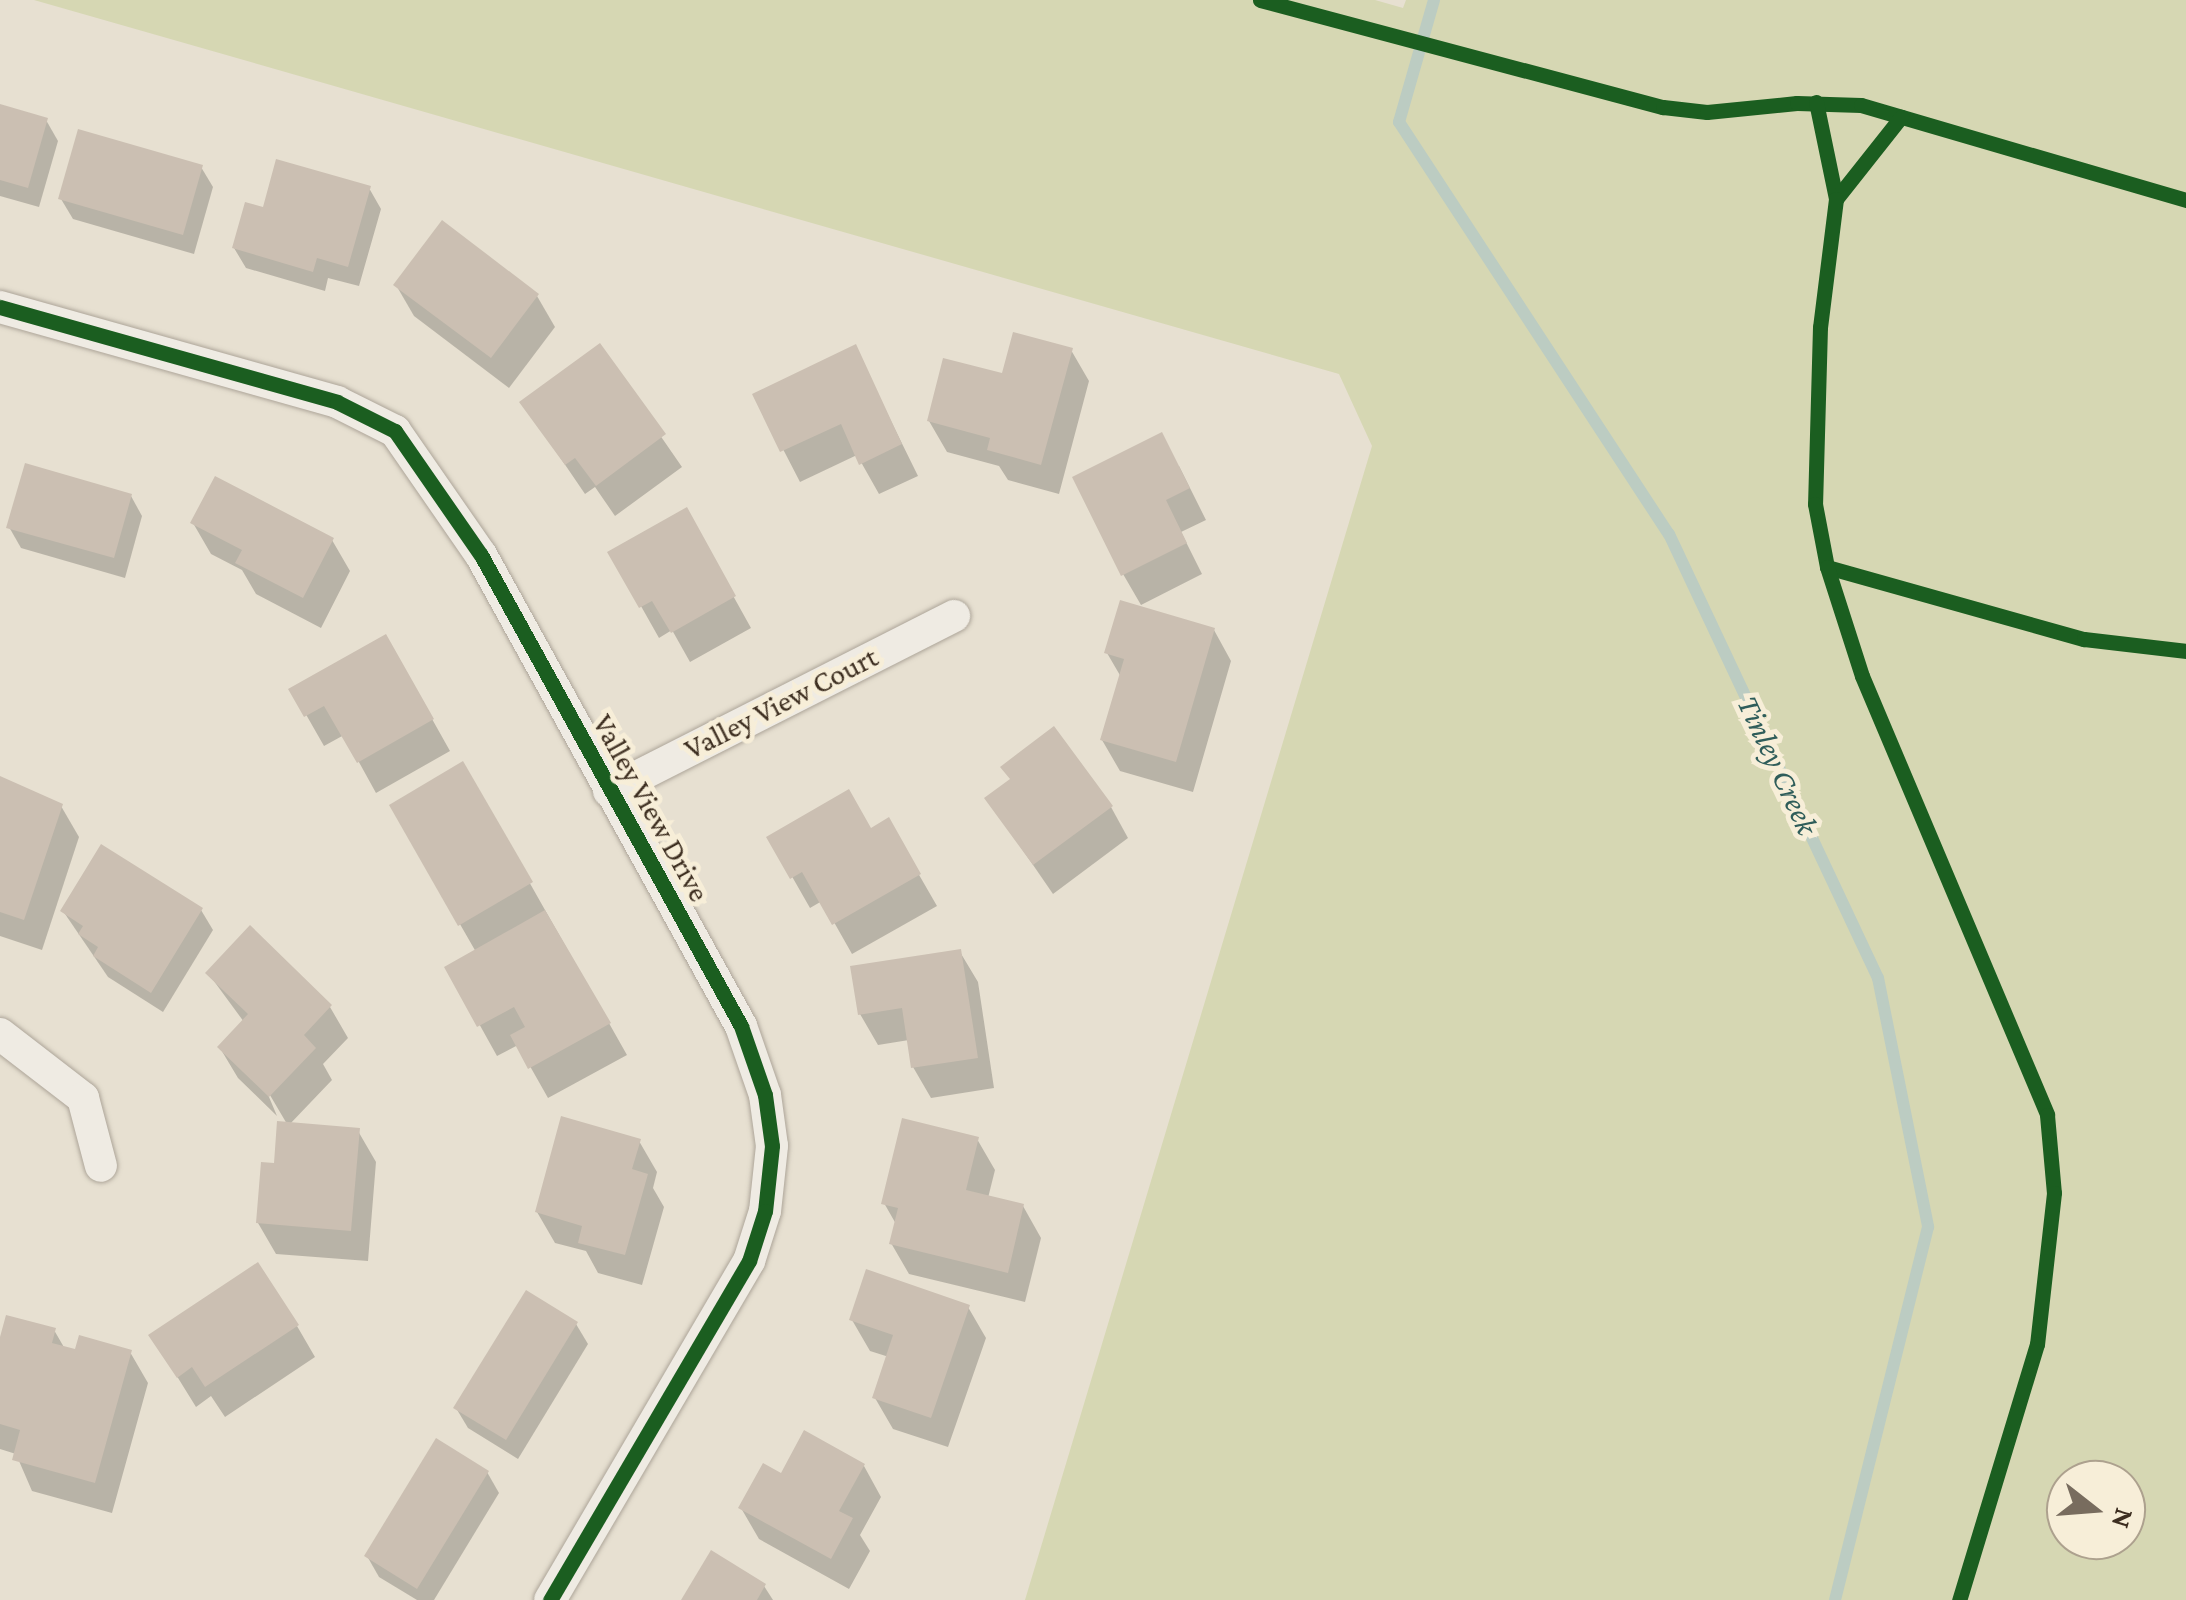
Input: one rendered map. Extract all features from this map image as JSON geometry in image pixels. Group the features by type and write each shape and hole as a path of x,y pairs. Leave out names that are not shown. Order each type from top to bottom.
{"street":[{"name":"Valley View Drive","path":"0,307 337,402 395,432 480,555 740,1026 765,1094 772,1146 765,1210 749,1261 550,1600"},
{"name":"Valley View Court","path":"609,791 954,616"},
{"path":"0,1034 83,1098 100,1166"}],"green space":[{"path":"34,0 1375,0 1403,8 1406,0 2186,0 2186,1600 1025,1600 1372,446 1339,374"}],"building":[{"path":"0,104 48,118 28,188 0,180"},
{"path":"78,129 203,165 183,235 58,199"},
{"path":"276,159 371,186 348,267 317,258 313,272 232,248 245,202 263,207"},
{"path":"442,220 539,294 491,358 393,285"},
{"path":"1013,332 1073,348 1041,465 987,450 990,438 927,421 943,358 1002,373"},
{"path":"600,343 666,434 596,486 575,458 565,465 519,402"},
{"path":"856,344 902,444 859,465 841,424 780,452 752,394"},
{"path":"1162,432 1190,488 1166,500 1187,543 1121,576 1072,477"},
{"path":"25,463 132,494 114,558 6,528"},
{"path":"215,476 334,538 303,598 235,563 242,550 190,523"},
{"path":"687,507 736,596 671,633 652,601 639,608 607,552"},
{"path":"1120,600 1215,628 1176,762 1100,740 1124,659 1104,653"},
{"path":"386,634 434,719 357,763 324,706 304,717 288,689"},
{"path":"1054,726 1113,806 1033,865 984,798 1010,779 1000,767"},
{"path":"463,761 533,882 458,926 389,805"},
{"path":"0,776 63,804 24,920 0,912"},
{"path":"849,789 871,828 889,817 921,874 832,925 802,872 790,879 766,837"},
{"path":"101,844 203,908 151,993 93,956 98,947 78,934 83,926 60,911"},
{"path":"545,910 611,1023 528,1069 510,1035 525,1027 514,1007 477,1027 444,967"},
{"path":"250,925 332,1005 304,1035 316,1048 269,1097 217,1047 248,1014 205,973"},
{"path":"961,949 978,1058 911,1068 902,1008 858,1015 850,966"},
{"path":"561,1116 641,1139 632,1169 648,1174 625,1255 578,1243 582,1226 535,1212"},
{"path":"902,1118 979,1137 966,1190 1024,1204 1008,1273 889,1244 898,1208 881,1204"},
{"path":"277,1121 360,1128 351,1231 256,1223 261,1162 274,1163"},
{"path":"258,1262 299,1325 205,1387 192,1367 177,1378 148,1335"},
{"path":"866,1269 970,1305 931,1418 872,1398 893,1335 849,1320"},
{"path":"526,1290 578,1322 506,1440 453,1408"},
{"path":"6,1315 56,1328 52,1343 75,1349 79,1335 132,1350 95,1483 12,1460 20,1430 0,1424 0,1337"},
{"path":"804,1430 865,1464 839,1511 853,1518 831,1559 738,1508 763,1463 781,1473"},
{"path":"436,1438 489,1471 417,1589 364,1556"},
{"path":"711,1550 766,1584 757,1600 681,1600"}],"waterway":[{"name":"Tinley Creek","path":"1434,0 1399,122 1669,534 1878,978 1928,1227 1835,1600"}],"cycle path":[{"path":"1260,0 1663,107 1707,112 1797,103 1861,105 2186,200"},
{"path":"1816,102 1836,199 1901,117"},
{"path":"1836,199 1820,327 1815,504 1827,567 2084,639 2186,651"},
{"path":"0,307 337,402 395,431 481,555 741,1026 765,1095 772,1146 765,1211 749,1261 550,1600"},
{"path":"1827,567 1862,676 2047,1115 2054,1193 2037,1344 1959,1600"}]}
